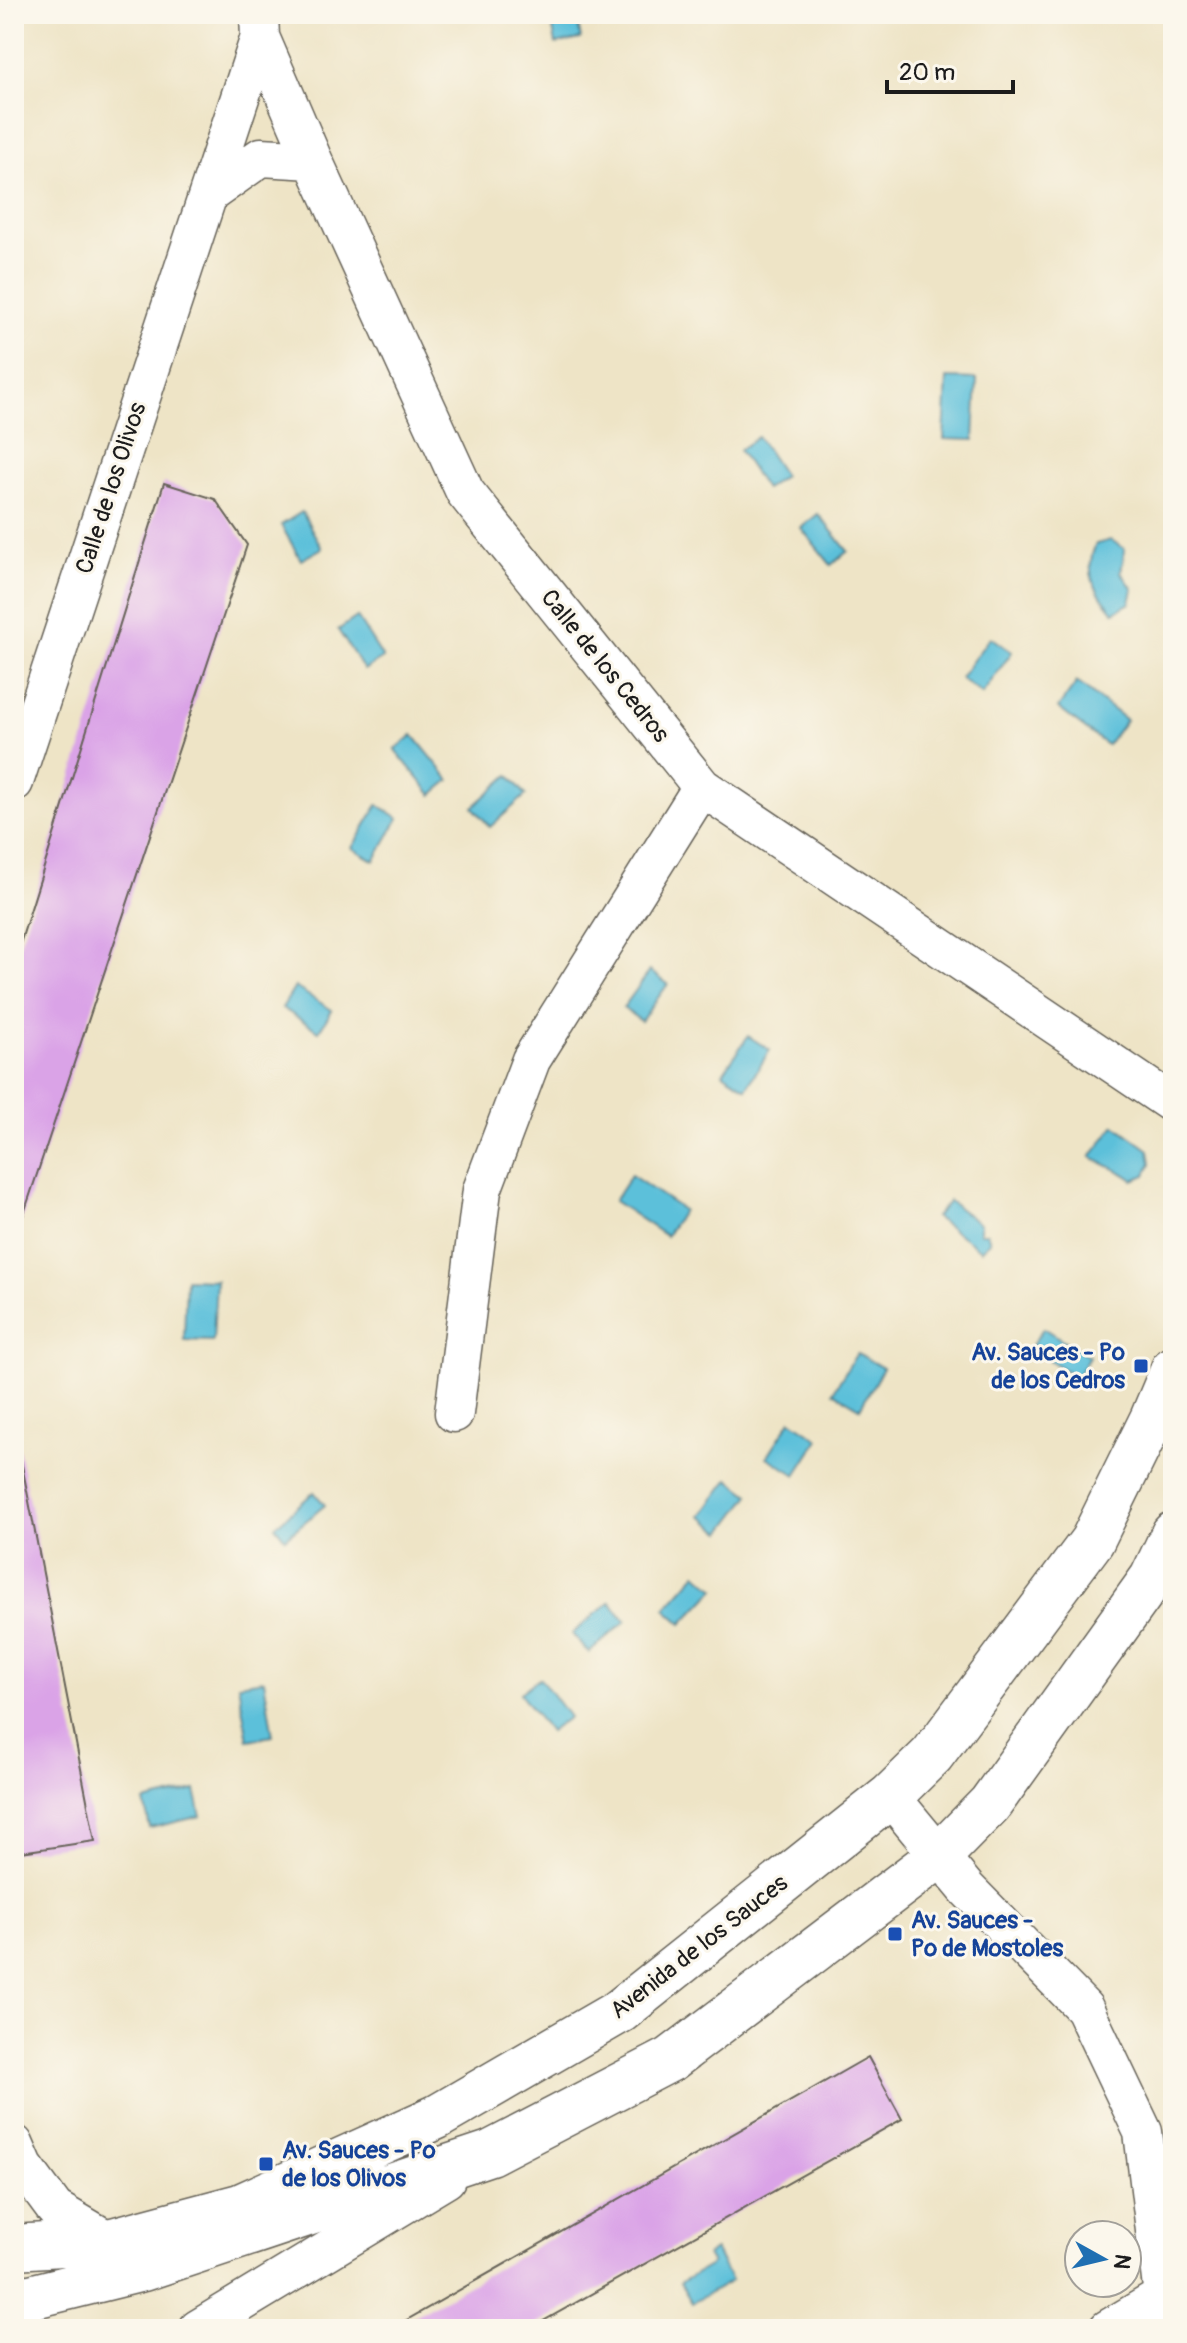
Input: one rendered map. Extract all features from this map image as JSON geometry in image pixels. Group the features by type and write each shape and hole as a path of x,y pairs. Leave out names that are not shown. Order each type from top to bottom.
{"street":[{"name":"Calle de los Cedros","path":"260,26 313,160 465,492 702,787 1173,1104"},
{"name":"Calle de los Olivos","path":"14,782 209,194 260,26"},
{"path":"209,194 261,157 313,160"},
{"path":"454,1413 482,1190 531,1060 702,787"},
{"name":"Avenida de los Sauces","path":"14,2247 109,2241 240,2206 437,2117 620,2011 890,1796 932,1755 1092,1541 1173,1369"},
{"path":"198,2329 490,2153 671,2059 940,1855 990,1804 1152,1578 1173,1534"},
{"path":"890,1796 967,1889 1084,2008 1143,2132 1163,2313 1108,2329"},
{"path":"14,2144 24,2167 55,2209 109,2241"},
{"path":"14,2301 143,2269 490,2153"}],"water":[{"path":"550,14 576,14 581,39 556,44"},
{"path":"947,378 977,379 974,440 944,439"},
{"path":"758,437 784,476 765,489 739,450"},
{"path":"302,512 322,548 301,560 281,525"},
{"path":"818,514 848,551 831,565 801,528"},
{"path":"1111,540 1125,549 1121,572 1133,589 1130,603 1114,612 1101,596 1091,572 1096,544"},
{"path":"357,617 383,658 364,670 338,630"},
{"path":"990,637 1012,652 982,694 960,678"},
{"path":"1077,682 1126,720 1107,745 1058,708"},
{"path":"413,735 450,780 432,795 395,750"},
{"path":"509,775 526,795 490,827 473,807"},
{"path":"378,805 399,818 374,861 352,848"},
{"path":"650,971 668,984 641,1021 623,1008"},
{"path":"295,987 332,1010 319,1031 282,1008"},
{"path":"748,1036 770,1050 746,1088 723,1073"},
{"path":"1115,1125 1149,1150 1151,1163 1146,1175 1133,1180 1091,1157"},
{"path":"631,1175 683,1210 666,1236 614,1201"},
{"path":"949,1201 980,1224 980,1233 987,1233 990,1242 981,1250 935,1217"},
{"path":"186,1279 216,1280 213,1341 184,1340"},
{"path":"1043,1328 1089,1356 1077,1377 1030,1349"},
{"path":"857,1353 883,1368 860,1408 833,1392"},
{"path":"791,1420 819,1439 796,1475 767,1457"},
{"path":"729,1479 750,1495 722,1532 701,1516"},
{"path":"314,1492 325,1505 285,1538 275,1526"},
{"path":"697,1573 715,1589 682,1624 665,1609"},
{"path":"610,1602 626,1621 589,1653 572,1634"},
{"path":"540,1678 569,1717 549,1732 520,1693"},
{"path":"264,1680 273,1736 248,1740 238,1684"},
{"path":"195,1790 201,1816 150,1828 144,1802"},
{"path":"715,2250 731,2281 692,2303 680,2283 712,2264 707,2255"}],"building":[{"path":"164,483 215,499 247,545 14,1243 14,963"},
{"path":"14,1424 95,1841 14,1853"},
{"path":"868,2057 902,2119 529,2329 391,2329"}],"place":[{"name":"Av. Sauces - Pº de los Cedros","path":"1141,1366"},
{"name":"Av. Sauces - Pº de Mostoles","path":"895,1934"},
{"name":"Av. Sauces - Pº de los Olivos","path":"266,2164"}]}
